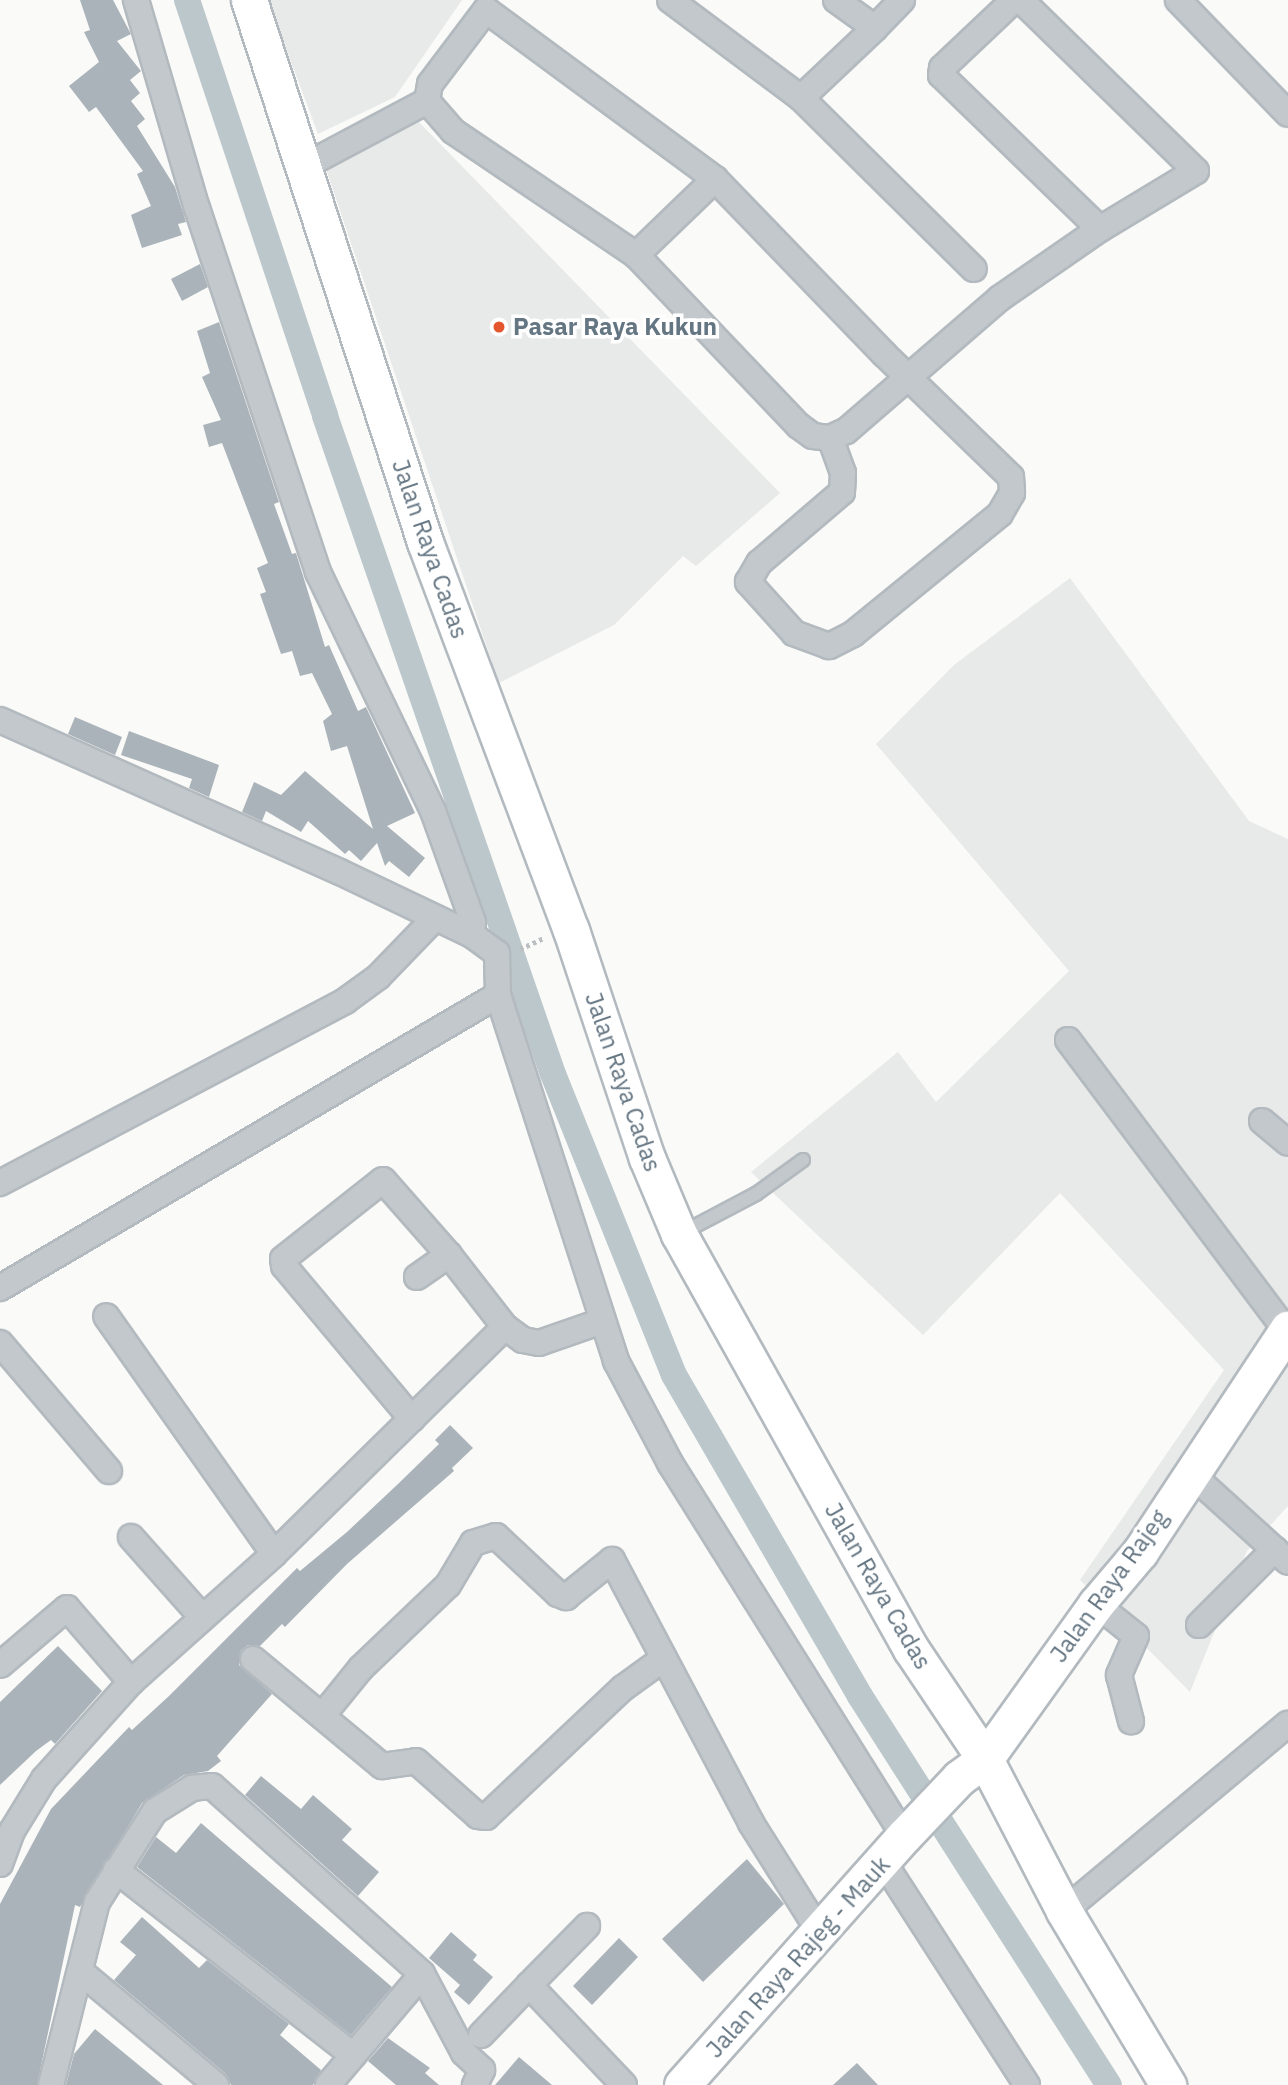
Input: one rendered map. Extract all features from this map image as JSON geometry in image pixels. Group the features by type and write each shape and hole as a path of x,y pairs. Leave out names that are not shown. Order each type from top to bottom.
{"street":[{"path":"136,0 197,208 318,572 433,811 473,922 500,957 498,995 616,1361 670,1463 900,1842 1027,2085"},
{"name":"Jalan Raya Cadas","path":"249,0 425,542 571,930 647,1158 680,1234 911,1648 972,1769 1064,1911 1168,2085"},
{"path":"670,0 801,98 974,269"},
{"path":"835,0 875,28"},
{"path":"801,98 902,0"},
{"path":"1014,0 942,68 941,75 1100,229"},
{"path":"427,101 453,131 636,255 773,402 813,436 830,438 846,431 912,377 1000,298 1100,229 1196,171 1021,0"},
{"path":"1178,0 1288,114"},
{"path":"427,101 430,84 486,10 715,179 884,354 912,377 1011,477 1013,493 1000,514 853,634 829,646 794,633 748,582 759,563 842,492 843,473 830,438"},
{"path":"303,167 427,101"},
{"path":"636,255 715,179"},
{"path":"0,720 489,945"},
{"path":"0,1183 345,1001 378,977 435,918"},
{"path":"0,1287 498,995"},
{"path":"1068,1041 1287,1331"},
{"path":"1262,1121 1288,1143"},
{"path":"412,1419 284,1266 284,1259 383,1180 449,1255 505,1327 523,1340 539,1343 602,1321"},
{"path":"417,1277 449,1255"},
{"path":"106,1316 274,1554"},
{"path":"0,1864 12,1830 44,1779 131,1682 274,1554 505,1327"},
{"name":"Jalan Raya Rajeg","path":"900,1842 972,1769 1096,1604 1140,1552 1190,1473 1287,1331"},
{"path":"0,1343 109,1471"},
{"path":"1190,1473 1281,1555 1199,1625"},
{"path":"321,1716 361,1668 448,1585 473,1543 486,1536 496,1535 558,1594 566,1597 612,1560 751,1823 821,1934"},
{"path":"131,1537 202,1618"},
{"path":"1096,1604 1136,1636 1119,1675 1131,1721"},
{"path":"0,1665 67,1608 131,1682"},
{"path":"253,1659 382,1766 416,1761 478,1816 486,1817 623,1688 663,1658"},
{"path":"1064,1911 1288,1724"},
{"path":"51,2085 82,1972 95,1907 155,1811 192,1788 212,1786 422,1975 464,2053 482,2070 474,2085"},
{"name":"Jalan Raya Rajeg - Mauk","path":"682,2085 821,1934 900,1842"},
{"path":"116,1870 353,2055"},
{"path":"481,2035 587,1926"},
{"path":"82,1972 216,2085"},
{"path":"328,2085 422,1975"},
{"path":"529,1985 624,2085"}],"lane":[{"path":"680,1234 756,1194 803,1160"}],"path":[{"path":"489,945 554,933"}],"shaded area":[{"path":"268,0 462,0 395,97 318,134"},
{"name":"Pasar Raya Kukun","path":"416,119 780,493 696,566 683,556 614,625 499,683 323,160"},
{"path":"1070,578 1249,821 1288,839 1288,1506 1247,1551 1190,1692 1080,1580 1224,1370 1060,1193 923,1335 751,1172 898,1052 936,1102 1069,971 876,744 954,665"}],"building":[{"path":"80,0 113,0 131,34 117,41 141,71 130,80 140,93 131,101 145,119 137,126 175,187 186,222 178,224 182,235 142,248 131,215 151,206 137,174 143,171 96,107 89,112 69,86 99,62 84,32 90,30"},
{"path":"200,264 208,287 182,301 171,279"},
{"path":"219,322 279,502 274,504 292,554 296,553 325,647 329,645 358,711 366,707 415,813 387,826 425,858 409,877 389,861 385,866 377,843 361,861 349,850 345,854 308,821 301,832 266,811 262,821 242,812 254,782 281,795 305,771 373,829 347,746 331,751 323,721 332,714 312,673 300,676 292,651 281,654 260,594 266,592 257,568 268,563 222,443 209,447 203,425 221,420 202,377 210,373 197,331"},
{"path":"75,717 122,737 115,755 68,734"},
{"path":"129,731 219,765 209,797 189,788 192,779 121,755"},
{"path":"450,1425 473,1448 452,1468 454,1471 347,1564 285,1627 282,1624 260,1646 248,1645 241,1650 239,1665 272,1694 217,1756 221,1761 208,1771 184,1775 142,1803 80,1907 75,1905 37,2085 0,2085 0,1904 51,1809 129,1727 132,1730 169,1696 297,1568 300,1571 347,1532 399,1483 439,1444 435,1440"},
{"path":"58,1646 102,1691 55,1744 51,1740 36,1751 0,1785 0,1702"},
{"path":"261,1776 301,1809 313,1795 352,1829 342,1840 379,1872 358,1896 245,1795"},
{"path":"201,1823 392,1987 351,2035 137,1867 156,1837 176,1853"},
{"path":"747,1859 784,1904 703,1982 662,1939"},
{"path":"142,1917 199,1968 207,1960 289,2024 280,2035 321,2070 313,2085 231,2085 226,2074 114,1980 136,1955 120,1942"},
{"path":"451,1932 477,1955 473,1960 493,1977 469,2005 454,1992 460,1985 429,1958"},
{"path":"619,1938 638,1957 592,2005 573,1986"},
{"path":"95,2029 163,2085 66,2085 74,2054"},
{"path":"388,2038 430,2068 425,2073 439,2085 396,2085 368,2061"},
{"path":"519,2057 552,2085 495,2085"},
{"path":"857,2063 878,2085 833,2085"}],"waterway":[{"path":"187,0 325,416 553,1074 674,1375 860,1696 1109,2085"}],"place":[{"name":"Pasar Raya Kukun","path":"499,327"}]}
